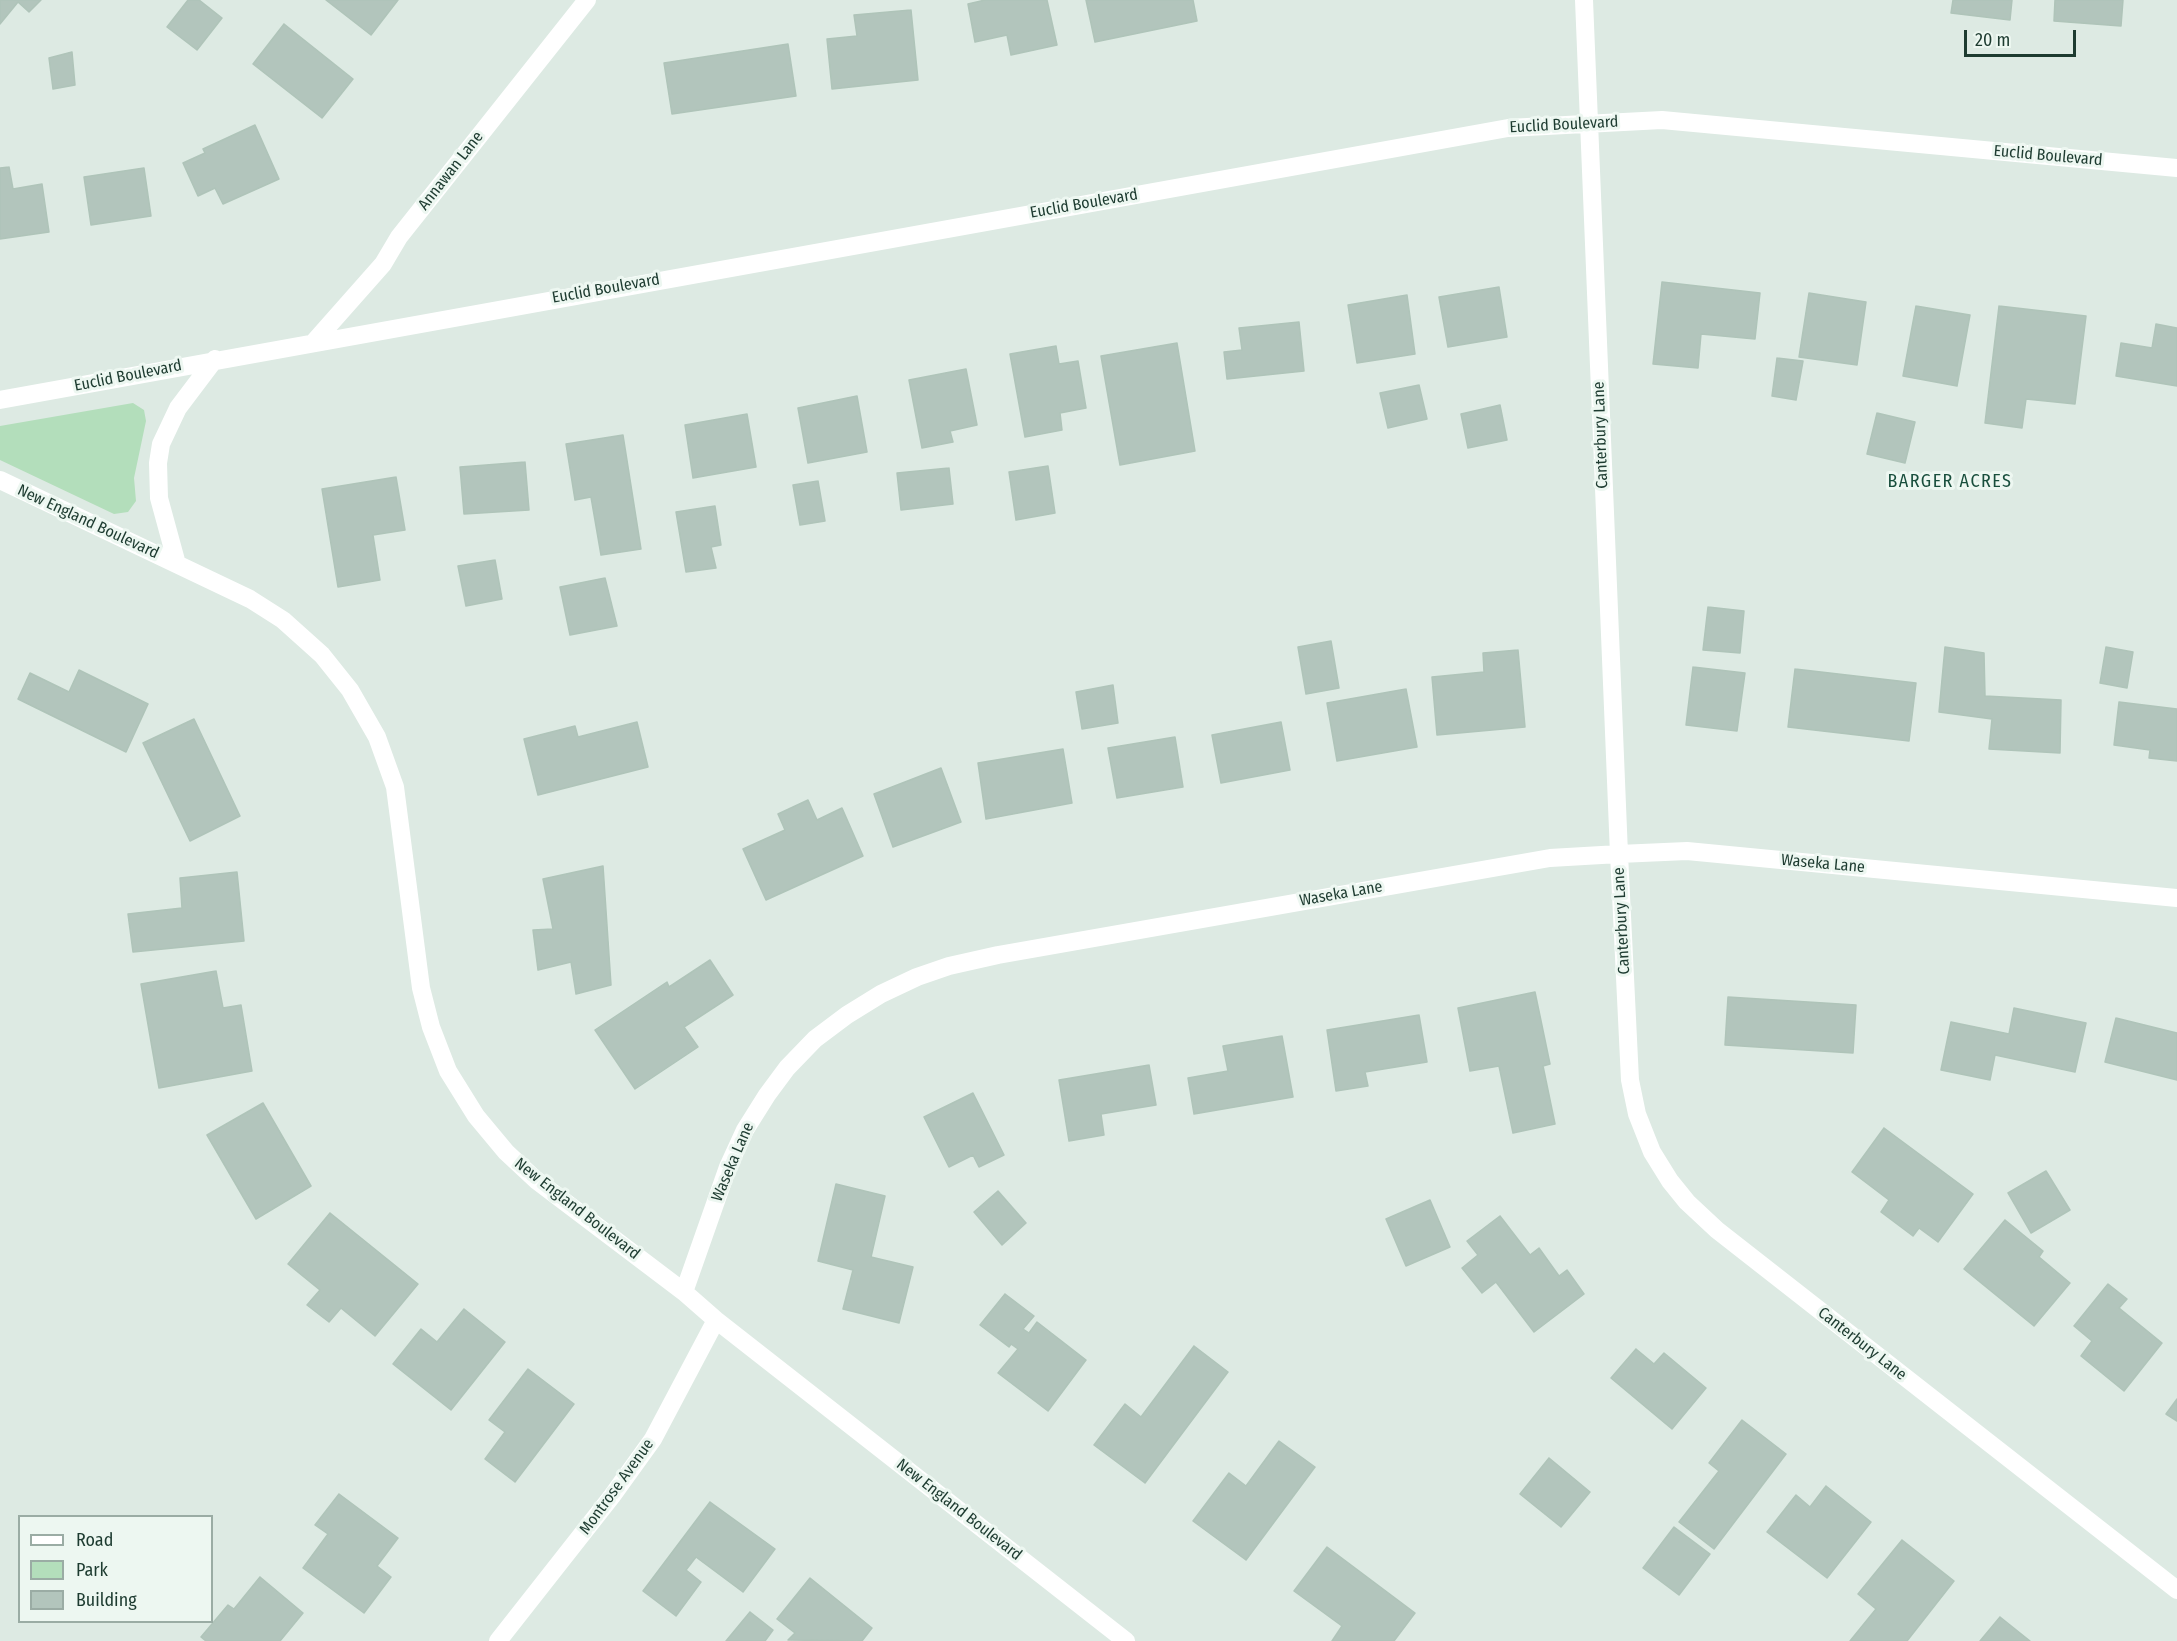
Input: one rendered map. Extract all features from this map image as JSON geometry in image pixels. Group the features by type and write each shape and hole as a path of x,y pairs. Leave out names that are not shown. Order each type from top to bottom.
{"street":[{"name":"Annawan Lane","path":"314,342 383,264 399,237 587,0"},
{"name":"Canterbury Lane","path":"1584,0 1619,854 1630,1080 1637,1114 1652,1152 1670,1181 1687,1202 1717,1230 2177,1590"},
{"name":"Euclid Boulevard","path":"0,399 1508,128 1662,120 2177,168"},
{"name":"New England Boulevard","path":"177,564 159,498 158,462 161,444 178,408 215,359"},
{"name":"New England Boulevard","path":"1,483 250,598 283,620 322,655 350,690 377,737 395,787 421,988 428,1017 448,1071 476,1116 506,1152 536,1180 684,1292 716,1320 1126,1641"},
{"name":"Waseka Lane","path":"684,1292 728,1167 745,1130 766,1095 787,1068 815,1040 847,1015 880,994 927,973 998,954 1550,858 1619,854 1687,851 2177,898"},
{"name":"Montrose Avenue","path":"498,1641 612,1496 652,1439 716,1320"}],"green space":[{"path":"133,403 144,410 146,421 134,478 136,501 128,512 114,514 0,460 0,426"}],"building":[{"path":"0,0 41,0 29,12 18,2 0,24"},
{"path":"188,0 199,0 222,18 197,50 167,27"},
{"path":"326,0 398,0 371,35"},
{"path":"985,0 1047,0 1057,45 1011,55 1007,35 975,42 968,4"},
{"path":"1086,0 1193,0 1197,21 1095,42"},
{"path":"1953,0 2012,0 2010,20 1951,13"},
{"path":"2055,0 2123,0 2121,26 2054,21"},
{"path":"911,10 918,80 832,89 827,39 857,36 854,15"},
{"path":"284,24 353,79 322,118 253,64"},
{"path":"788,44 796,96 672,114 664,63"},
{"path":"72,52 75,85 53,89 49,58"},
{"path":"255,125 279,179 223,204 215,188 198,196 183,163 205,153 203,149"},
{"path":"9,167 13,189 42,184 49,232 0,239 0,168"},
{"path":"144,168 151,216 91,225 84,177"},
{"path":"1662,282 1760,293 1755,339 1701,334 1698,368 1653,364"},
{"path":"1499,287 1507,337 1448,347 1439,297"},
{"path":"1809,293 1866,302 1857,365 1799,357"},
{"path":"1407,295 1415,354 1357,363 1348,305"},
{"path":"1916,306 1970,315 1957,386 1903,376"},
{"path":"1999,306 2086,316 2075,404 2026,399 2022,428 1985,423"},
{"path":"1299,322 1304,371 1227,379 1224,352 1242,350 1239,328"},
{"path":"2156,324 2177,328 2177,386 2116,376 2121,343 2152,348"},
{"path":"1177,343 1195,451 1120,465 1101,356"},
{"path":"1056,346 1059,364 1078,361 1086,408 1060,413 1062,430 1025,437 1010,354"},
{"path":"1777,358 1803,361 1796,400 1772,396"},
{"path":"966,369 977,425 950,431 953,442 922,448 909,380"},
{"path":"1419,385 1427,419 1388,428 1380,393"},
{"path":"857,396 867,452 808,463 798,408"},
{"path":"1500,405 1507,440 1468,448 1461,414"},
{"path":"1877,413 1915,422 1905,463 1867,454"},
{"path":"747,414 756,467 693,478 685,425"},
{"path":"623,435 641,549 601,555 591,497 575,500 566,444"},
{"path":"525,462 529,510 464,514 460,467"},
{"path":"1048,466 1055,513 1016,520 1009,472"},
{"path":"949,468 953,504 901,510 897,473"},
{"path":"396,477 405,530 373,535 380,580 338,587 322,489"},
{"path":"818,481 825,521 800,525 793,485"},
{"path":"715,506 721,545 711,547 716,568 686,572 676,512"},
{"path":"495,560 502,599 466,606 458,566"},
{"path":"605,578 617,626 570,635 560,587"},
{"path":"1708,607 1744,611 1740,653 1703,650"},
{"path":"1331,641 1339,688 1306,694 1298,647"},
{"path":"1945,647 1984,653 1985,696 2061,700 2060,753 1989,749 1992,719 1939,712"},
{"path":"2106,647 2133,652 2127,688 2100,683"},
{"path":"1518,650 1525,727 1437,735 1432,677 1484,672 1483,653"},
{"path":"1693,667 1745,673 1737,731 1686,725"},
{"path":"1795,669 1916,683 1909,741 1788,727"},
{"path":"79,670 148,704 126,752 18,699 30,673 69,692"},
{"path":"1113,685 1118,723 1082,729 1076,692"},
{"path":"1406,689 1417,747 1337,761 1327,703"},
{"path":"2119,702 2177,709 2177,761 2149,758 2150,750 2114,745"},
{"path":"194,719 240,816 190,841 143,743"},
{"path":"637,722 648,767 538,795 524,739 575,726 578,737"},
{"path":"1281,722 1290,770 1221,783 1212,735"},
{"path":"1175,737 1183,787 1117,798 1108,748"},
{"path":"1063,749 1072,803 986,819 978,763"},
{"path":"941,768 961,822 893,847 874,794"},
{"path":"808,800 817,820 842,808 863,856 766,900 743,849 785,830 778,814"},
{"path":"603,866 611,985 576,994 571,962 538,970 533,930 553,929 543,879"},
{"path":"237,872 244,941 133,952 128,914 182,908 180,878"},
{"path":"710,960 733,995 684,1027 698,1047 635,1089 595,1030 667,982 669,987"},
{"path":"216,971 223,1008 241,1005 252,1071 159,1088 141,984"},
{"path":"1535,992 1550,1064 1543,1066 1555,1124 1513,1133 1499,1066 1470,1071 1458,1008"},
{"path":"1728,997 1856,1005 1853,1053 1725,1045"},
{"path":"2014,1008 2086,1023 2075,1072 1995,1055 1990,1080 1941,1070 1951,1022 2009,1034"},
{"path":"1419,1015 1427,1062 1365,1072 1368,1086 1336,1091 1327,1030"},
{"path":"2116,1018 2177,1033 2177,1080 2105,1062"},
{"path":"1282,1036 1293,1097 1194,1114 1188,1078 1228,1071 1223,1046"},
{"path":"1149,1065 1156,1105 1101,1114 1104,1135 1069,1141 1059,1080"},
{"path":"973,1093 1004,1155 979,1167 973,1155 949,1167 924,1117"},
{"path":"263,1103 311,1186 256,1219 207,1135"},
{"path":"1884,1128 1973,1194 1938,1242 1919,1228 1913,1236 1881,1212 1889,1200 1852,1172"},
{"path":"2046,1171 2070,1210 2031,1233 2008,1193"},
{"path":"836,1184 885,1196 871,1257 913,1267 899,1323 843,1309 853,1270 818,1261"},
{"path":"998,1191 1026,1223 1002,1245 974,1212"},
{"path":"1430,1200 1450,1247 1406,1266 1386,1219"},
{"path":"330,1213 418,1284 375,1336 341,1308 329,1322 307,1305 320,1290 288,1264"},
{"path":"1500,1216 1530,1255 1539,1248 1559,1276 1567,1270 1584,1294 1534,1332 1496,1282 1482,1293 1462,1268 1478,1255 1467,1241"},
{"path":"2005,1220 2043,1251 2039,1257 2070,1283 2034,1326 1964,1269"},
{"path":"2108,1284 2127,1299 2119,1308 2162,1343 2124,1391 2081,1356 2092,1341 2074,1326"},
{"path":"1005,1294 1034,1316 1023,1329 1029,1333 1037,1322 1086,1360 1048,1411 998,1373 1018,1349 1011,1344 1009,1347 980,1325"},
{"path":"464,1309 505,1342 451,1410 393,1364 421,1329 437,1342"},
{"path":"1194,1346 1228,1372 1145,1483 1094,1445 1125,1404 1141,1417"},
{"path":"1636,1349 1654,1364 1664,1353 1706,1388 1672,1429 1611,1378"},
{"path":"528,1369 574,1404 515,1482 485,1459 505,1432 489,1420"},
{"path":"2177,1399 2177,1421 2166,1414"},
{"path":"1742,1420 1786,1454 1714,1549 1679,1522 1719,1471 1709,1463"},
{"path":"1279,1441 1315,1467 1246,1560 1193,1521 1229,1473 1246,1486"},
{"path":"1549,1458 1590,1492 1561,1527 1520,1494"},
{"path":"1826,1486 1871,1522 1827,1578 1767,1532 1796,1495 1810,1507"},
{"path":"339,1494 398,1538 377,1566 391,1577 364,1613 303,1568 328,1534 315,1525"},
{"path":"710,1502 775,1549 743,1592 696,1557 686,1570 701,1582 676,1616 643,1591"},
{"path":"1674,1527 1710,1554 1679,1595 1643,1568"},
{"path":"1902,1540 1954,1581 1907,1641 1850,1641 1876,1609 1858,1594"},
{"path":"1327,1547 1415,1613 1394,1641 1332,1641 1342,1626 1294,1591"},
{"path":"260,1577 303,1613 280,1641 206,1641 201,1637 228,1605 234,1609"},
{"path":"810,1578 872,1628 862,1641 788,1640 795,1633 777,1619"},
{"path":"750,1612 773,1630 765,1641 726,1641"},
{"path":"2000,1617 2030,1641 1980,1641"}],"district":[{"name":"BARGER ACRES","path":"1950,482"}]}
